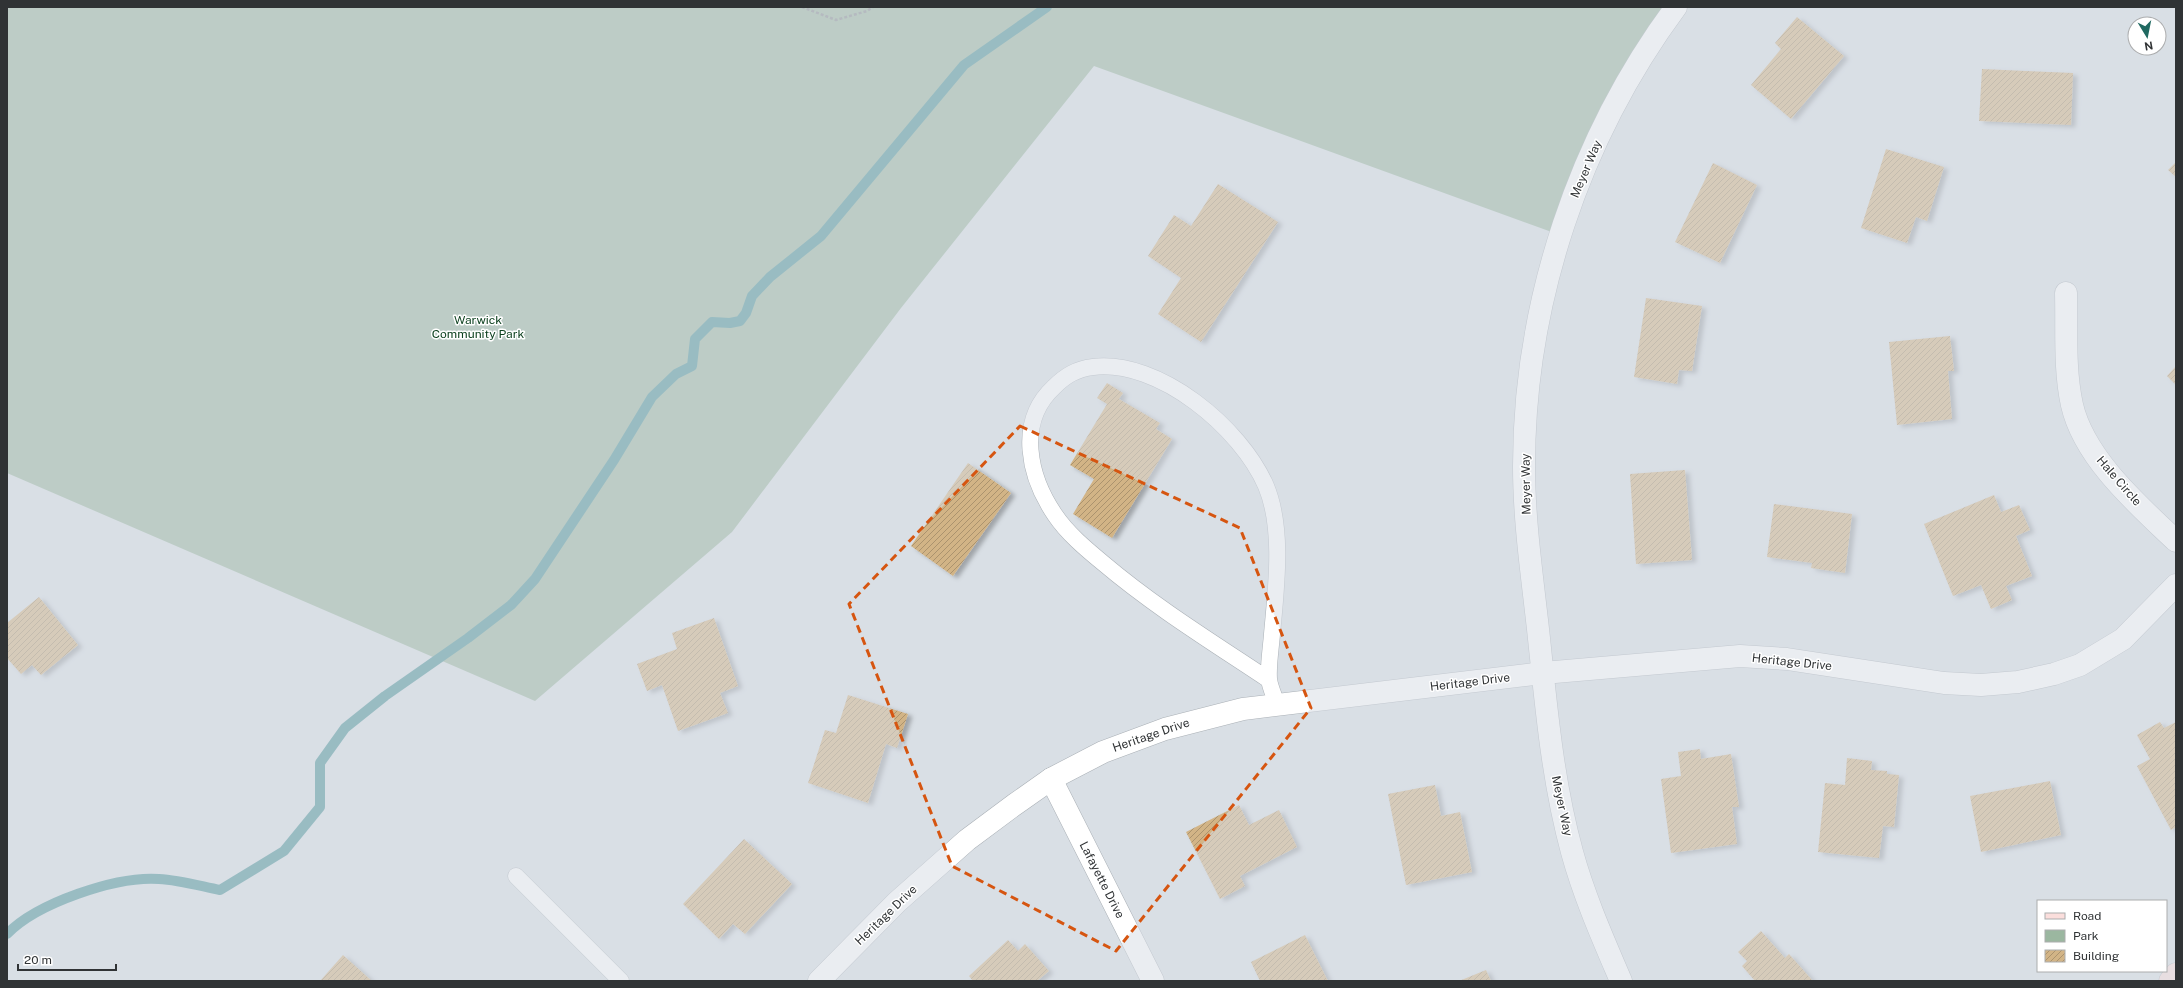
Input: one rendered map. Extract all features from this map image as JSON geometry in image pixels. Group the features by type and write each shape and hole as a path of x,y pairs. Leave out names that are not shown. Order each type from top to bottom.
{"street":[{"name":"Meyer Way","path":"1621,981 1590,907 1572,854 1554,766 1526,516 1524,466 1526,416 1534,341 1560,235 1583,174 1604,126 1629,80 1676,7"},
{"name":"Hale Circle","path":"2066,294 2067,371 2072,406 2083,435 2104,467 2148,514 2176,540"},
{"name":"Heritage Drive","path":"819,981 896,902 967,840 1051,778 1103,752 1165,728 1243,709 1543,673 1740,656 1786,659 1944,683 1981,685 2018,682 2054,674 2080,665 2122,639 2176,585"},
{"name":"Lafayette Drive","path":"1051,778 1153,981"},
{"path":"2170,981 2176,974"}],"lane":[{"path":"1269,680 1177,620 1124,581 1084,547 1056,516 1038,486 1029,437 1033,416 1048,392 1068,374 1092,367 1117,367 1142,374 1169,386 1203,407 1236,440 1254,465 1266,486 1273,509 1276,539 1275,610 1269,680 1277,705"},
{"path":"516,876 621,981"}],"path":[{"path":"802,7 836,20 867,11 873,7"}],"highlighted area":[{"path":"1020,426 1240,528 1311,708 1116,951 952,866 849,604"}],"green space":[{"name":"Warwick Community Park","path":"7,7 1678,7 1629,80 1560,235 1094,66 901,308 732,532 535,701 7,473"}],"building":[{"path":"1797,17 1844,56 1791,119 1751,85 1781,49 1775,43"},
{"path":"1982,69 2073,73 2071,125 1979,121"},
{"path":"1886,149 1944,167 1927,221 1916,217 1907,243 1861,228"},
{"path":"2176,162 2176,177 2168,170"},
{"path":"1713,163 1757,185 1720,263 1675,242"},
{"path":"1218,184 1278,222 1201,342 1158,314 1181,278 1148,256 1174,215 1191,226"},
{"path":"1646,298 1702,306 1692,371 1679,370 1677,384 1634,377"},
{"path":"1950,336 1954,371 1948,371 1952,419 1897,425 1889,342"},
{"path":"2176,366 2176,385 2167,376"},
{"path":"1107,383 1123,393 1119,399 1160,423 1156,429 1172,439 1112,538 1073,514 1094,479 1070,465 1107,404 1097,398"},
{"path":"968,463 1011,493 953,576 911,546"},
{"path":"1685,470 1692,560 1636,564 1630,474"},
{"path":"1994,495 2001,512 2019,505 2030,530 2016,536 2032,576 2006,586 2012,600 1991,609 1981,585 1953,596 1924,524"},
{"path":"1774,504 1852,514 1845,573 1811,568 1812,563 1767,557"},
{"path":"39,597 78,645 41,675 32,665 21,674 7,658 7,623"},
{"path":"714,618 738,686 720,693 728,713 678,731 662,685 647,691 637,664 677,649 672,633"},
{"path":"848,695 908,714 897,748 886,744 868,803 808,783 825,730 836,733"},
{"path":"2160,722 2164,728 2176,722 2176,827 2171,830 2137,766 2150,759 2137,735"},
{"path":"1700,749 1701,759 1731,754 1739,807 1732,807 1737,844 1671,853 1661,779 1681,776 1678,752"},
{"path":"1847,758 1872,761 1871,770 1887,771 1887,774 1899,775 1894,827 1883,826 1879,858 1818,852 1825,783 1845,785"},
{"path":"2050,781 2061,835 1981,852 1970,796"},
{"path":"1435,785 1441,816 1460,812 1472,872 1406,885 1388,794"},
{"path":"1239,805 1249,825 1279,810 1297,847 1240,876 1245,886 1220,899 1186,832"},
{"path":"744,839 792,884 745,934 733,924 719,939 683,904"},
{"path":"1761,931 1785,958 1789,954 1813,981 1755,981 1742,966 1747,961 1738,952"},
{"path":"1305,935 1328,981 1260,981 1251,962"},
{"path":"1008,940 1018,951 1025,944 1049,971 1037,981 973,981 969,976"},
{"path":"343,955 372,981 320,981"},
{"path":"1486,970 1491,981 1459,981"}],"waterway":[{"path":"7,934 37,912 57,902 100,887 121,882 141,879 159,879 220,890 284,851 320,807 320,763 345,728 385,696 468,638 511,605 535,579 614,460 652,397 676,374 692,366 695,339 712,322 730,323 740,321 746,313 752,296 770,277 821,236 964,65 1047,7"}]}
